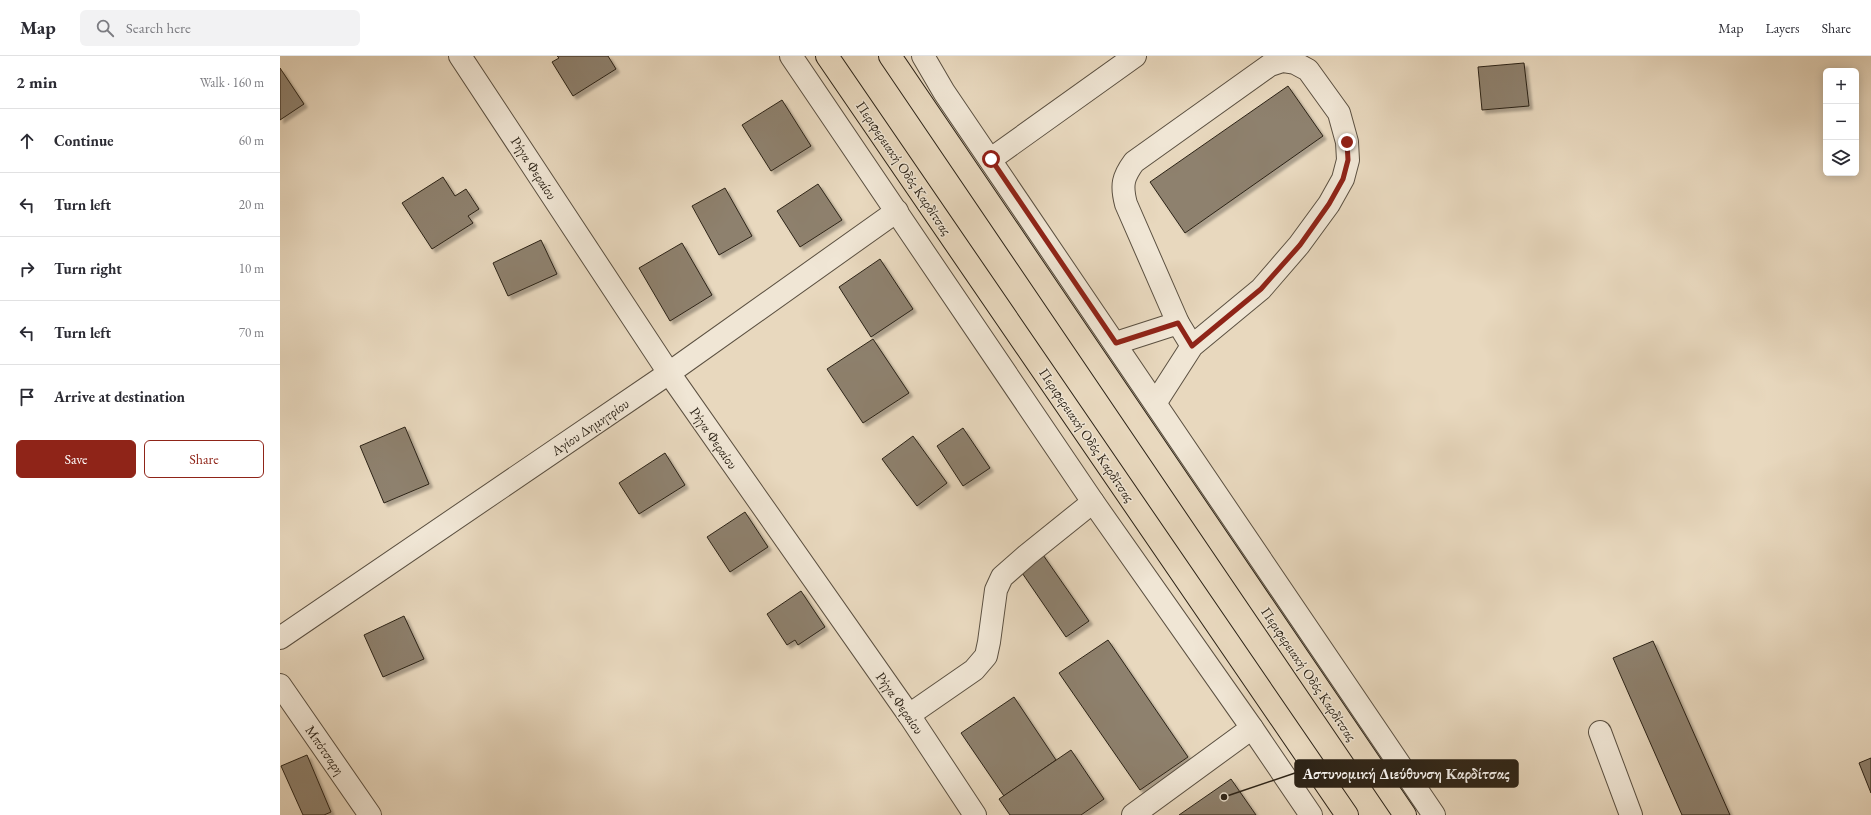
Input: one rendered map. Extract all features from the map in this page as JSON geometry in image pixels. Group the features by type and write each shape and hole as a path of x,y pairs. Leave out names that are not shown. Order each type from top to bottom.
{"main road":[{"name":"Περιφερειακή Οδός Καρδίτσας","path":"827,56 1347,815"},
{"name":"Περιφερειακή Οδός Καρδίτσας","path":"890,56 1405,815"}],"street":[{"name":"Ρήγα Φεραίου","path":"460,56 669,373 908,715 975,815"},
{"path":"792,56 1093,502 1252,728 1311,815"},
{"path":"923,56 944,92 1156,402 1434,815"},
{"path":"991,159 1135,56"},
{"path":"1156,402 1192,346 1261,289 1300,245 1329,204 1343,179 1348,160 1346,136 1339,112 1308,70 1295,60 1282,61 1270,65 1134,162 1126,172 1122,188 1126,204 1178,323 1192,346"},
{"name":"Αγίου Δημητρίου","path":"280,638 669,373 897,211"},
{"path":"1116,343 1178,323"},
{"path":"908,715 974,670 986,656 996,590 1002,577 1093,502"},
{"name":"Μπότσαρη","path":"280,684 370,815"},
{"path":"1133,815 1252,728"},
{"path":"1600,732 1631,815"}],"building":[{"path":"557,56 608,56 616,69 573,96 552,62 559,58"},
{"path":"1524,63 1529,106 1482,110 1478,67"},
{"path":"280,68 304,104 280,120"},
{"path":"1288,86 1323,136 1185,233 1150,182"},
{"path":"782,100 811,146 771,171 742,125"},
{"path":"443,177 455,196 466,189 479,209 468,216 473,223 432,249 402,203"},
{"path":"818,184 842,220 800,247 777,211"},
{"path":"725,188 752,236 719,255 692,206"},
{"path":"541,240 557,274 508,296 493,263"},
{"path":"682,243 712,295 670,321 639,268"},
{"path":"880,259 913,309 871,337 839,287"},
{"path":"873,339 909,393 863,423 827,369"},
{"path":"405,427 429,484 384,503 360,446"},
{"path":"963,428 990,468 963,486 937,446"},
{"path":"913,436 947,483 917,506 882,459"},
{"path":"665,453 685,485 639,514 619,483"},
{"path":"745,512 768,547 730,572 707,537"},
{"path":"1041,552 1089,621 1066,637 1018,567"},
{"path":"801,591 825,627 798,645 795,640 787,645 767,614"},
{"path":"404,616 424,659 383,677 364,635"},
{"path":"1108,640 1188,757 1140,790 1059,673"},
{"path":"1653,641 1730,815 1682,815 1613,658"},
{"path":"1014,697 1056,760 1004,796 961,733"},
{"path":"1071,750 1104,799 1081,815 1010,815 999,799"},
{"path":"307,755 331,812 324,815 303,815 281,766"},
{"path":"1871,758 1871,793 1859,763"},
{"path":"1231,779 1256,815 1179,815"}],"place":[{"name":"Αστυνομική Διεύθυνση Καρδίτσας","path":"1224,797"}],"route":[{"path":"991,159 1116,343 1178,323 1192,346 1261,289 1300,245 1329,204 1343,179 1348,160 1347,142"}]}
